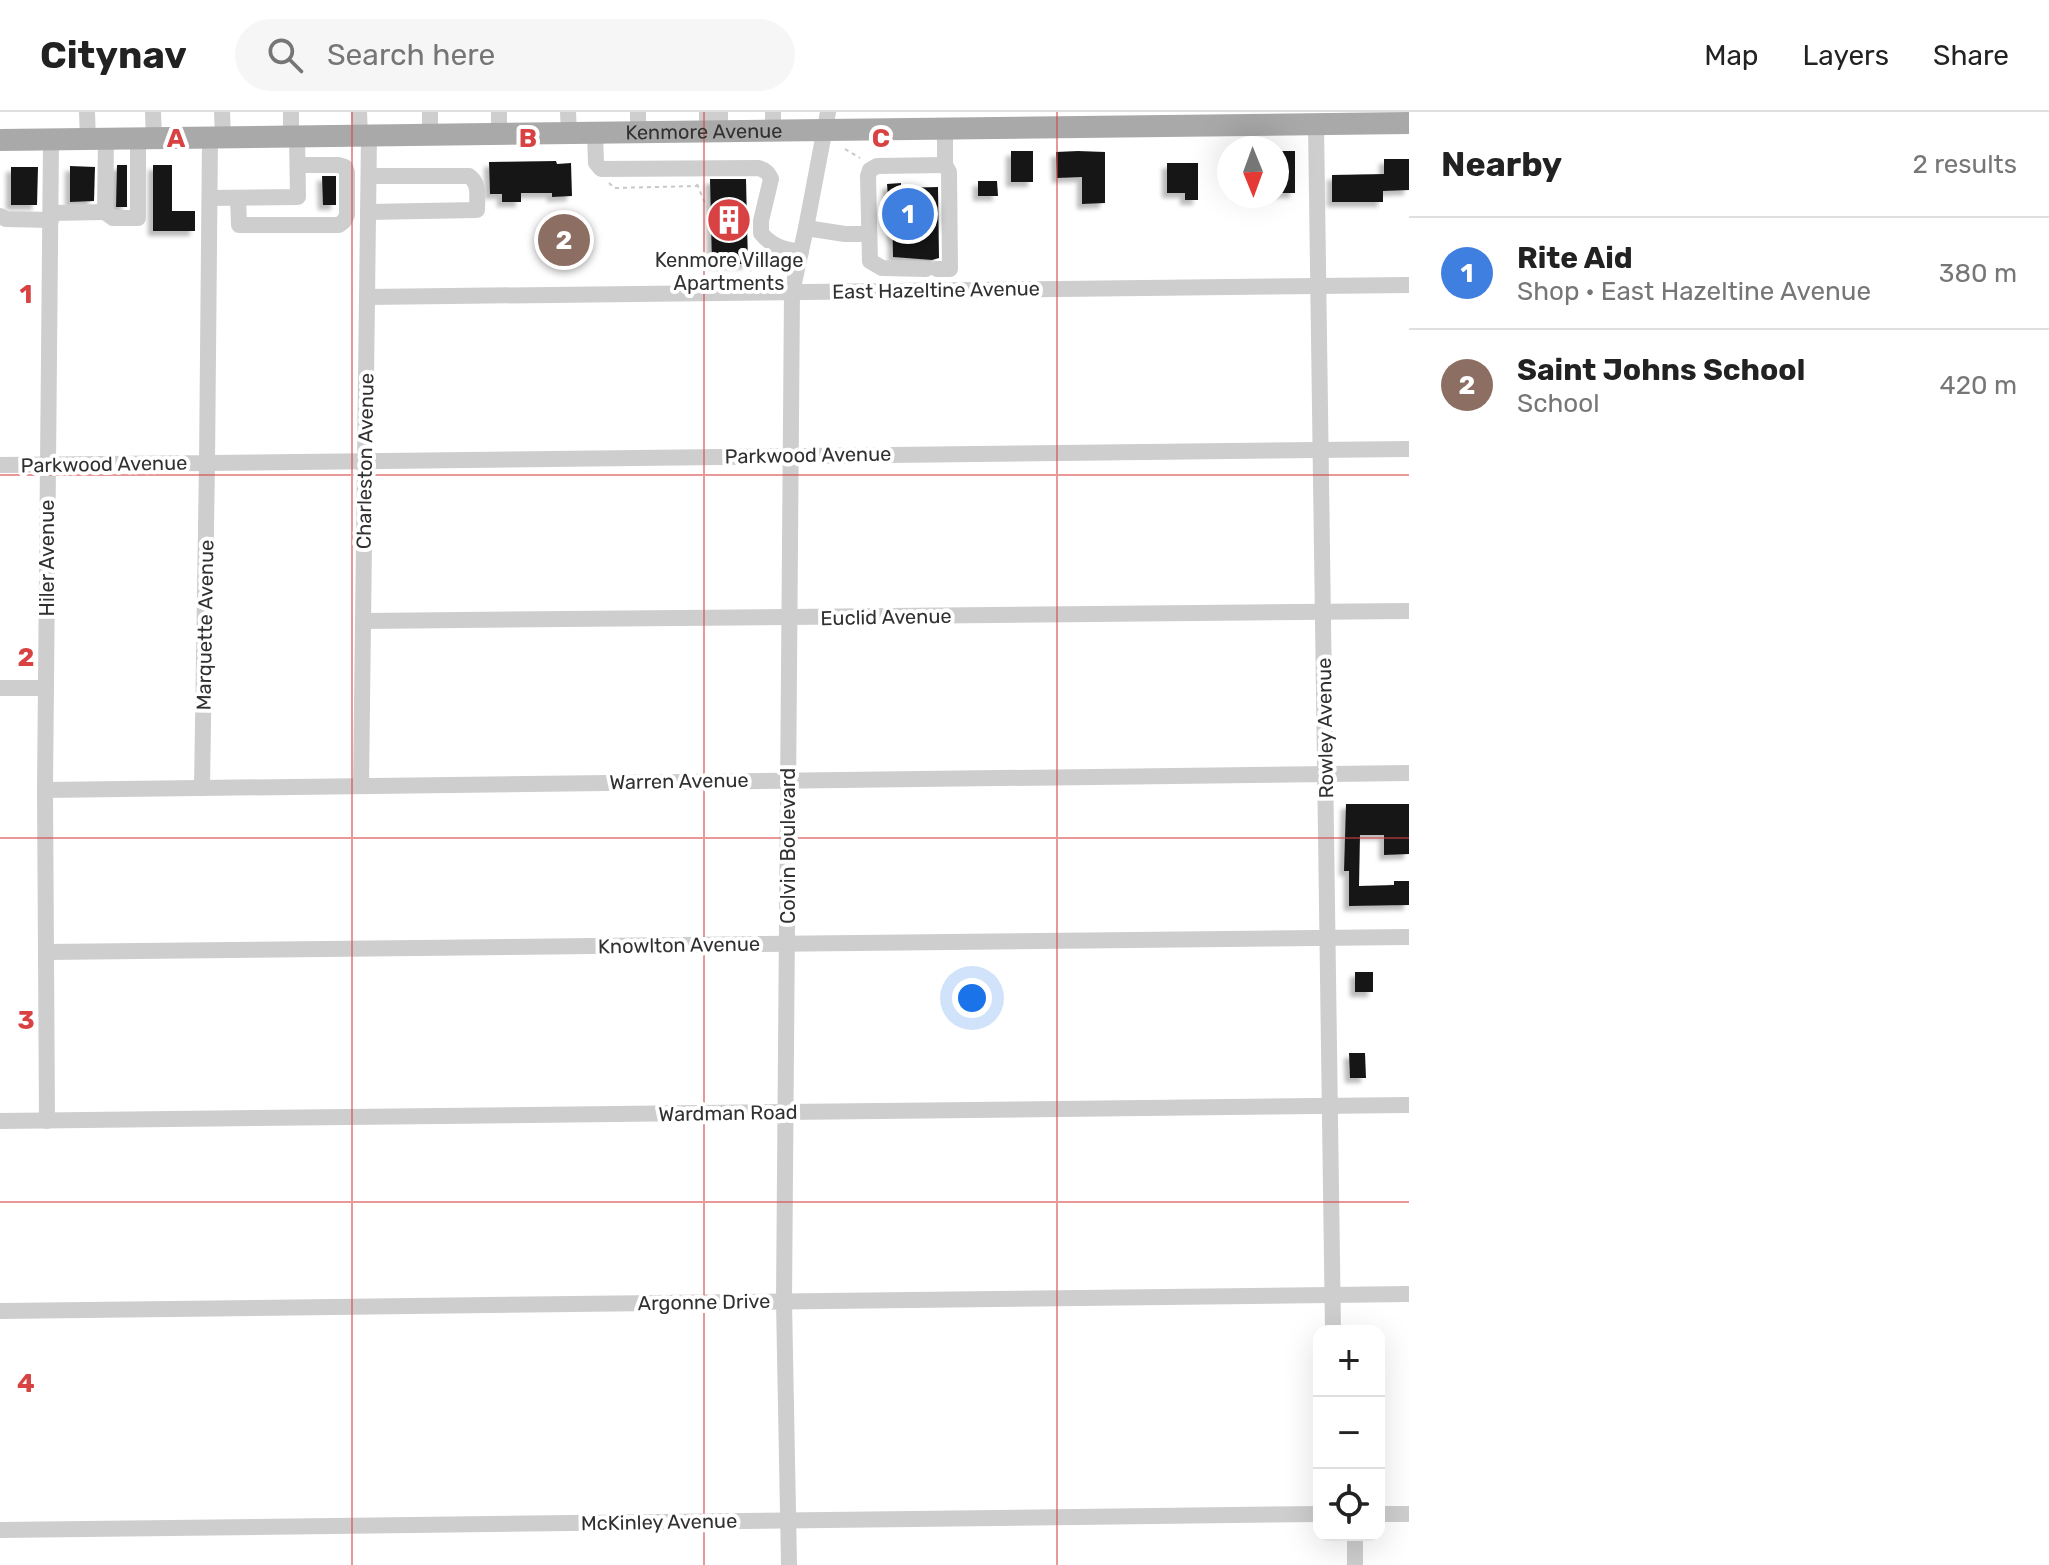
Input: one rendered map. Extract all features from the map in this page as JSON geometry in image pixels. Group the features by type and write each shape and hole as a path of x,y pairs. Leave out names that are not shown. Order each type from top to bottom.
{"main road":[{"name":"Kenmore Avenue","path":"0,140 499,135 569,123 595,134 638,123 826,121 945,128 1042,120 1111,119 1409,123"}],"street":[{"path":"87,112 97,139 105,212"},
{"path":"0,216 6,219 105,212 113,218 138,218 146,139 153,112"},
{"name":"Marquette Avenue","path":"202,788 210,198 222,112"},
{"path":"210,198 298,197 298,165 291,112"},
{"name":"Charleston Avenue","path":"359,112 369,176 361,786"},
{"path":"430,112 430,136"},
{"path":"499,112 499,135"},
{"name":"Colvin Boulevard","path":"789,1565 784,1301 792,292 826,121"},
{"name":"Rowley Avenue","path":"1316,124 1333,1325"},
{"path":"945,128 945,165 949,172 950,269 882,268 870,261 870,170 877,166 945,165"},
{"path":"595,134 596,163 601,169 764,170 771,179 761,233 768,242 801,252"},
{"name":"Hiler Avenue","path":"47,1121 45,790 51,140"},
{"path":"238,198 239,225 339,225 347,215 345,167 298,165"},
{"path":"368,212 477,210 476,181 469,176 369,176"},
{"path":"806,228 869,234"},
{"name":"East Hazeltine Avenue","path":"367,297 1409,285"},
{"name":"Parkwood Avenue","path":"0,465 1409,449"},
{"name":"Euclid Avenue","path":"363,621 1409,611"},
{"path":"0,688 46,688"},
{"name":"Warren Avenue","path":"45,790 1409,773"},
{"name":"Knowlton Avenue","path":"46,952 1409,937"},
{"name":"Wardman Road","path":"0,1121 1409,1105"},
{"name":"Argonne Drive","path":"0,1311 1409,1294"},
{"name":"McKinley Avenue","path":"0,1530 1313,1514"},
{"path":"1385,1514 1409,1514"},
{"path":"1355,1541 1355,1565"}],"path":[{"path":"840,150 842,148 864,161"},
{"path":"693,175 707,208"},
{"path":"614,188 698,186"},
{"path":"746,284 758,241"}],"building":[{"path":"1011,151 1033,151 1033,182 1011,182"},
{"path":"1289,151 1295,151 1295,193 1289,193"},
{"path":"1056,152 1105,152 1105,203 1082,204 1082,177 1057,178"},
{"path":"1384,159 1409,159 1409,190 1383,191 1383,202 1332,202 1332,175 1384,174"},
{"path":"556,161 557,164 571,163 572,196 521,193 521,202 502,202 502,194 490,194 489,162"},
{"path":"1167,163 1198,163 1198,200 1185,200 1185,193 1167,193"},
{"path":"117,165 127,165 127,207 116,207"},
{"path":"153,165 172,165 172,211 195,211 195,231 153,231"},
{"path":"70,166 95,167 94,201 70,202"},
{"path":"11,167 38,167 37,205 11,205"},
{"path":"322,176 336,176 336,205 323,205"},
{"name":"Kenmore Village Apartments","path":"710,179 746,179 748,264 712,264"},
{"path":"978,181 997,181 998,196 978,196"},
{"path":"901,183 901,188 938,187 939,258 893,257 892,197 888,197 887,184"},
{"path":"1346,804 1409,804 1409,854 1384,855 1384,835 1360,835 1359,886 1394,885 1394,881 1409,881 1409,905 1349,906 1349,871 1344,871"},
{"path":"1355,972 1373,972 1373,992 1355,992"},
{"path":"1349,1053 1365,1053 1366,1078 1350,1078"}],"place":[{"name":"Rite Aid","path":"908,214"},
{"name":"Kenmore Village Apartments","path":"729,220"},
{"name":"Saint Johns School","path":"564,240"}]}
